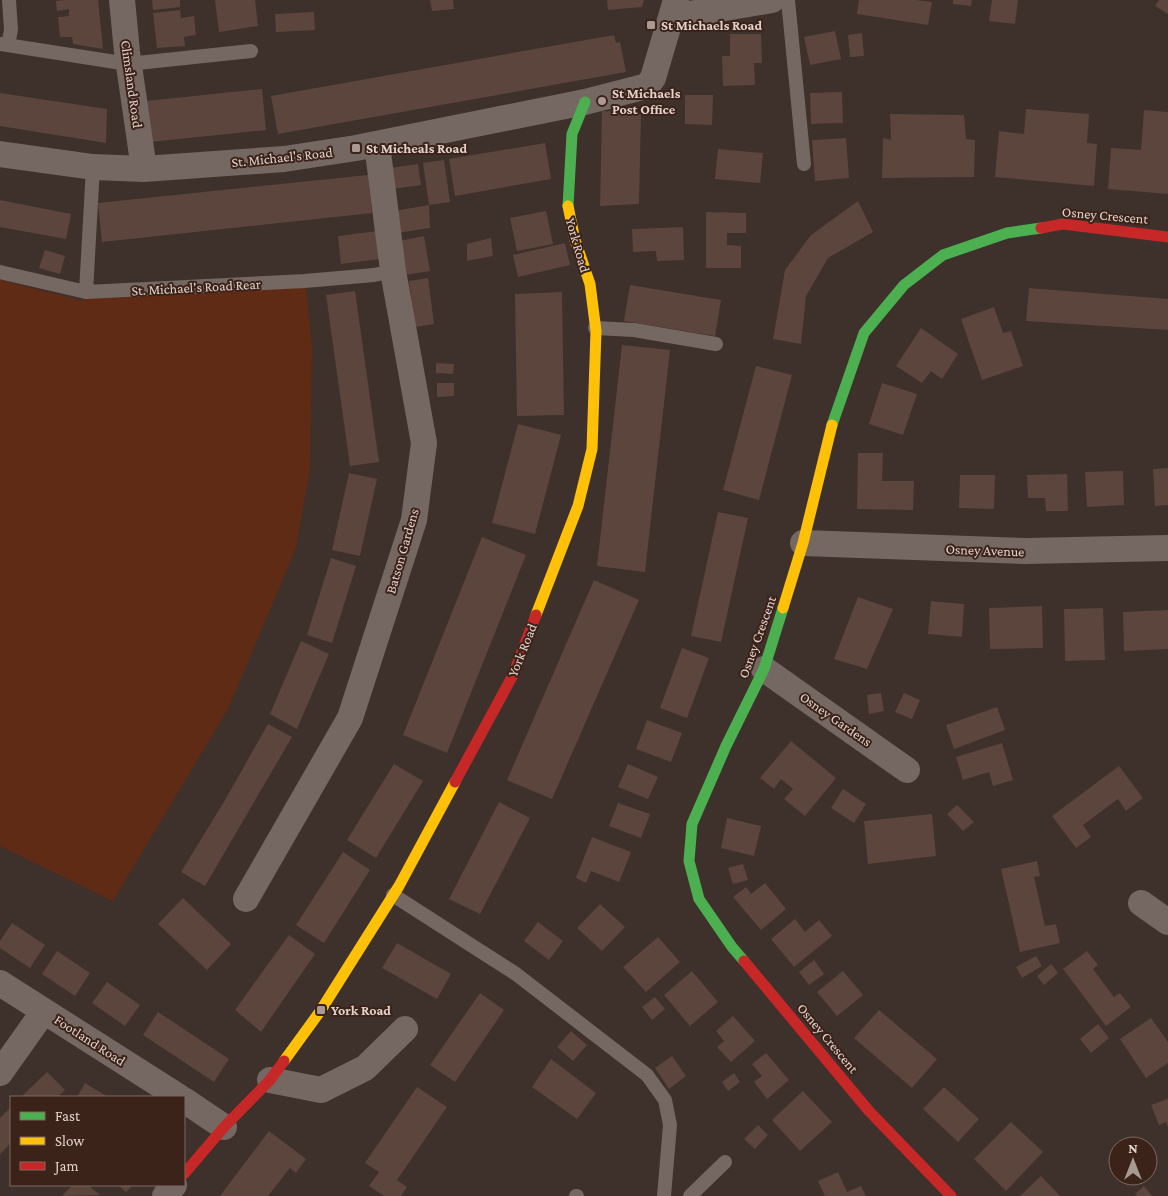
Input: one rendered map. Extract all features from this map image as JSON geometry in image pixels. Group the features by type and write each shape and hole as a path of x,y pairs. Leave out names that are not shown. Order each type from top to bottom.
{"street":[{"name":"Climsland Road","path":"122,0 128,64 144,169"},
{"path":"674,9 772,0"},
{"name":"St. Michael's Road","path":"0,154 93,167 144,169 284,159 377,144 585,102 647,86 653,78 674,9"},
{"name":"York Road","path":"185,1173 224,1127 270,1080 321,1010 393,895 513,675 578,506 592,449 595,328 590,284 574,240 568,205 572,134 585,102"},
{"name":"Batson Gardens","path":"246,900 350,718 414,520 424,443 393,271 377,144"},
{"name":"Osney Crescent","path":"947,1194 869,1111 732,947 699,900 689,861 692,824 726,746 764,669 803,544 831,427 864,333 904,285 943,255 1007,233 1063,224 1168,237"},
{"name":"Osney Avenue","path":"803,544 1026,551 1168,548"},
{"name":"Osney Gardens","path":"764,669 907,770"},
{"path":"1141,903 1168,922"},
{"name":"Footland Road","path":"0,983 177,1096"},
{"path":"0,1073 44,1011"},
{"path":"270,1080 321,1090 365,1068 405,1029"},
{"path":"185,1101 224,1127"},
{"path":"165,1196 173,1186"}],"lane":[{"path":"9,0 11,30 4,44 128,64 251,51"},
{"path":"788,0 804,164"},
{"path":"86,292 93,167"},
{"name":"St. Michael's Road Rear","path":"0,272 86,292 305,282 374,275 393,271"},
{"path":"595,328 634,330 716,344"},
{"path":"393,895 516,974 647,1075 666,1100 670,1125 664,1196"},
{"path":"690,1196 725,1162"}],"shaded area":[{"path":"0,280 83,301 86,292 305,281 312,346 310,468 296,548 228,709 113,901 0,846"}],"building":[{"path":"98,0 103,49 73,44 72,37 60,37 58,17 69,16 69,9 57,11 56,1"},
{"path":"152,0 180,0 180,7 153,10"},
{"path":"215,0 255,0 258,26 219,32"},
{"path":"430,0 453,0 454,9 432,11"},
{"path":"607,0 644,0 642,7 608,10"},
{"path":"859,0 916,0 932,2 928,25 857,14"},
{"path":"953,0 972,0 971,6 953,4"},
{"path":"992,0 1018,0 1015,24 989,21"},
{"path":"1159,0 1168,0 1168,14 1155,6"},
{"path":"180,10 181,18 194,16 196,35 184,37 185,46 157,48 153,13"},
{"path":"314,12 315,30 276,32 275,14"},
{"path":"835,31 841,59 810,65 804,37"},
{"path":"862,33 864,56 850,57 848,35"},
{"path":"730,34 761,34 762,63 754,63 755,85 723,86 722,56 730,56"},
{"path":"614,35 616,43 620,42 626,72 278,134 271,96"},
{"path":"262,89 266,130 150,142 146,101"},
{"path":"842,92 843,123 811,124 810,93"},
{"path":"0,93 107,109 106,143 0,126"},
{"path":"685,95 713,95 712,125 685,124"},
{"path":"1026,109 1089,114 1087,143 1097,144 1094,186 995,177 999,131 1024,134"},
{"path":"1144,110 1168,112 1168,194 1108,189 1111,148 1141,150"},
{"path":"602,111 641,113 639,204 600,206"},
{"path":"890,114 964,115 966,139 975,140 974,177 882,178 883,138 891,140"},
{"path":"846,138 849,178 815,181 812,140"},
{"path":"545,143 551,179 455,196 449,159"},
{"path":"718,149 763,153 760,183 715,179"},
{"path":"444,160 450,202 429,205 423,163"},
{"path":"418,164 421,185 393,189 390,168"},
{"path":"368,175 372,213 102,242 98,203"},
{"path":"0,200 71,214 66,239 0,227"},
{"path":"858,201 873,232 828,258 806,296 801,344 773,339 785,270 811,235"},
{"path":"429,205 430,228 397,233 394,211"},
{"path":"546,211 553,244 517,251 510,218"},
{"path":"706,212 746,213 746,233 727,233 727,245 741,246 741,268 706,268"},
{"path":"683,227 684,260 657,261 656,251 633,252 632,229"},
{"path":"377,231 380,259 341,264 338,236"},
{"path":"424,236 430,271 405,275 399,241"},
{"path":"491,238 493,256 467,261 467,244"},
{"path":"565,243 570,265 518,277 513,255"},
{"path":"45,250 65,256 60,274 39,268"},
{"path":"428,278 434,324 415,327 409,281"},
{"path":"630,285 721,300 715,336 624,321"},
{"path":"1029,288 1168,299 1168,330 1026,321"},
{"path":"355,291 379,462 350,466 326,295"},
{"path":"562,292 564,415 517,416 515,294"},
{"path":"994,307 1003,333 1011,331 1023,366 982,380 961,319"},
{"path":"921,328 958,354 942,379 931,371 922,383 896,366"},
{"path":"622,345 670,350 645,572 597,566"},
{"path":"436,363 454,364 453,374 436,373"},
{"path":"756,366 792,375 759,500 723,490"},
{"path":"437,383 454,383 454,396 437,397"},
{"path":"882,383 917,394 903,435 869,424"},
{"path":"518,424 561,435 535,534 492,523"},
{"path":"858,453 883,453 882,481 914,481 913,510 857,509"},
{"path":"1168,468 1168,505 1155,506 1153,469"},
{"path":"1123,471 1124,505 1087,507 1085,472"},
{"path":"349,473 377,479 360,556 332,550"},
{"path":"1067,474 1068,511 1046,511 1045,498 1028,498 1027,475"},
{"path":"960,475 995,475 994,509 959,508"},
{"path":"718,512 748,518 721,642 691,636"},
{"path":"482,537 526,555 447,753 403,735"},
{"path":"331,558 356,566 332,643 307,635"},
{"path":"594,580 639,600 552,799 507,780"},
{"path":"858,597 893,609 867,669 834,659"},
{"path":"931,601 964,604 962,637 928,634"},
{"path":"1042,606 1043,648 990,649 989,608"},
{"path":"1103,608 1105,660 1065,661 1064,609"},
{"path":"1168,610 1168,649 1124,651 1123,612"},
{"path":"301,641 329,654 297,729 270,714"},
{"path":"682,648 709,658 687,718 660,708"},
{"path":"881,693 884,711 869,714 867,695"},
{"path":"904,693 920,700 912,719 895,712"},
{"path":"997,707 1005,730 954,749 946,725"},
{"path":"647,720 682,733 671,762 636,749"},
{"path":"268,724 292,737 205,886 181,872"},
{"path":"791,741 836,778 805,816 784,799 793,789 781,779 774,789 760,778"},
{"path":"1002,743 1013,780 993,786 989,772 963,780 956,757"},
{"path":"394,764 423,781 376,858 347,840"},
{"path":"628,764 658,777 648,799 618,787"},
{"path":"1119,766 1143,798 1126,811 1118,799 1083,825 1091,837 1076,848 1052,816"},
{"path":"843,789 866,804 854,823 831,808"},
{"path":"499,802 530,818 480,914 449,899"},
{"path":"618,803 650,814 641,838 609,826"},
{"path":"957,805 974,822 963,831 947,814"},
{"path":"932,814 936,856 868,864 864,821"},
{"path":"727,818 761,826 754,856 721,848"},
{"path":"592,837 631,852 619,882 591,871 586,883 576,878"},
{"path":"343,852 370,870 324,943 296,925"},
{"path":"1037,861 1040,876 1034,877 1045,926 1056,924 1060,943 1020,952 1001,869"},
{"path":"743,864 748,880 733,884 728,868"},
{"path":"765,883 786,909 761,930 733,897 746,887 751,894"},
{"path":"183,898 231,944 207,970 158,924"},
{"path":"600,904 625,927 602,951 577,928"},
{"path":"795,919 805,932 819,920 832,936 794,967 771,939"},
{"path":"538,922 563,941 549,960 524,941"},
{"path":"12,923 45,945 30,968 0,948 0,941"},
{"path":"289,935 315,954 261,1032 235,1010"},
{"path":"658,937 680,962 646,992 623,967"},
{"path":"397,943 451,974 437,999 382,968"},
{"path":"57,951 90,973 75,996 42,974"},
{"path":"1087,951 1098,965 1093,969 1114,997 1120,993 1131,1007 1106,1026 1063,969"},
{"path":"1036,956 1042,966 1022,978 1016,967"},
{"path":"814,960 824,974 809,985 799,972"},
{"path":"1051,964 1058,973 1044,985 1037,976"},
{"path":"692,971 718,1002 690,1026 664,995"},
{"path":"843,971 863,995 837,1016 817,992"},
{"path":"107,982 140,1005 125,1026 92,1003"},
{"path":"480,993 504,1010 455,1082 430,1065"},
{"path":"655,997 665,1009 652,1020 642,1007"},
{"path":"879,1010 937,1059 912,1088 854,1038"},
{"path":"158,1012 229,1059 214,1082 143,1035"},
{"path":"733,1016 755,1041 731,1062 717,1047 724,1041 716,1031"},
{"path":"1151,1018 1168,1042 1168,1063 1146,1078 1120,1039"},
{"path":"1098,1024 1109,1038 1091,1053 1080,1039"},
{"path":"571,1031 587,1045 573,1061 557,1047"},
{"path":"766,1053 789,1080 767,1099 754,1082 762,1076 752,1064"},
{"path":"672,1056 686,1076 669,1089 655,1068"},
{"path":"551,1059 596,1093 577,1119 532,1087"},
{"path":"47,1072 65,1090 59,1096 22,1096"},
{"path":"734,1073 740,1082 728,1091 722,1082"},
{"path":"85,1083 106,1096 78,1096"},
{"path":"417,1087 447,1107 397,1180 407,1187 401,1196 384,1196 369,1186 379,1172 365,1163"},
{"path":"944,1087 979,1119 958,1142 923,1109"},
{"path":"803,1091 832,1122 800,1151 772,1120"},
{"path":"1168,1099 1168,1127 1166,1122 1159,1125 1151,1105"},
{"path":"10,1108 10,1144 0,1154 0,1118"},
{"path":"1011,1122 1043,1152 1006,1191 974,1159"},
{"path":"758,1125 768,1135 755,1149 744,1139"},
{"path":"269,1131 306,1159 296,1173 290,1168 268,1196 220,1196"},
{"path":"838,1172 847,1192 861,1186 866,1196 825,1196 818,1181"},
{"path":"1041,1176 1060,1196 1020,1196"},
{"path":"71,1186 89,1186 100,1195 62,1196"},
{"path":"119,1186 132,1186 126,1192"},
{"path":"1144,1186 1152,1196 1137,1196 1135,1194"}],"traffic: fast":[{"path":"568,206 572,134 585,102"},
{"path":"832,425 864,333 904,285 943,255 1007,233 1041,228"},
{"path":"744,961 699,899 689,861 692,824 726,746 764,669 783,608"}],"traffic: slow":[{"path":"536,615 578,506 592,449 596,331 590,284 575,240 568,206"},
{"path":"783,608 803,543 832,425"},
{"path":"284,1061 321,1010 399,886 455,782"}],"traffic: jam":[{"path":"1041,228 1063,224 1168,237"},
{"path":"455,782 513,675 536,615"},
{"path":"744,961 869,1111 951,1196"},
{"path":"185,1173 224,1127 270,1080 284,1061"}],"place":[{"name":"St Michaels Road","path":"651,25"},
{"name":"St Michaels Post Office","path":"602,101"},
{"name":"St Micheals Road","path":"356,148"},
{"name":"York Road","path":"321,1010"}]}
